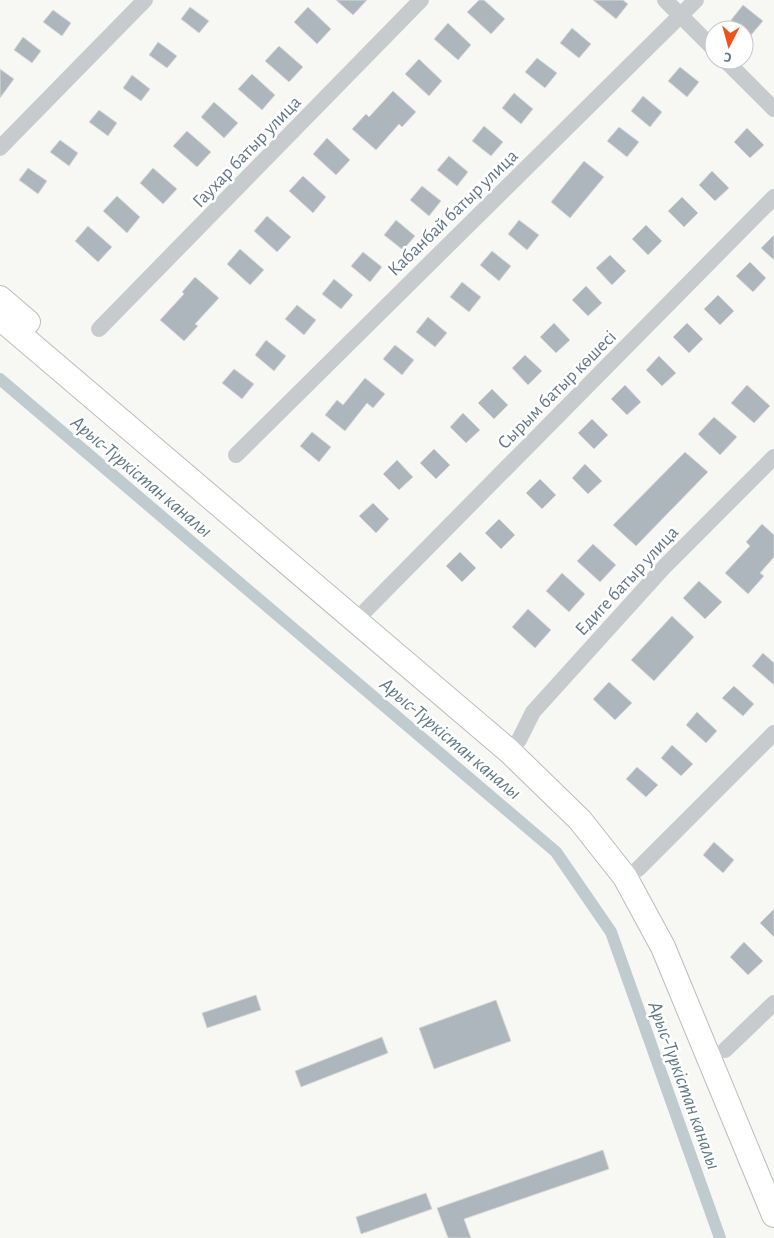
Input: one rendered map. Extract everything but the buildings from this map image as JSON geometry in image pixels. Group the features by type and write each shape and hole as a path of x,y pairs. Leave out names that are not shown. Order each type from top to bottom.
{"highway":[{"path":"0,298 519,740 591,810 638,869 676,940 725,1050 774,1174"},
{"path":"0,318 509,751 580,820 625,877 663,947 774,1215"}],"street":[{"path":"0,148 145,0"},
{"name":"Гаухар батыр улица","path":"99,329 421,0"},
{"path":"665,0 704,39"},
{"name":"Кабанбай батыр улица","path":"236,455 696,0"},
{"path":"735,70 774,108"},
{"name":"Сырым батыр көшесі","path":"366,610 774,196"},
{"name":"Едиге батыр улица","path":"519,740 539,704 665,566 774,457"},
{"path":"638,869 774,733"},
{"path":"725,1050 774,1003"}],"waterway":[{"name":"Арыс-Түркістан каналы","path":"0,379 556,852 611,932 720,1238"}]}
